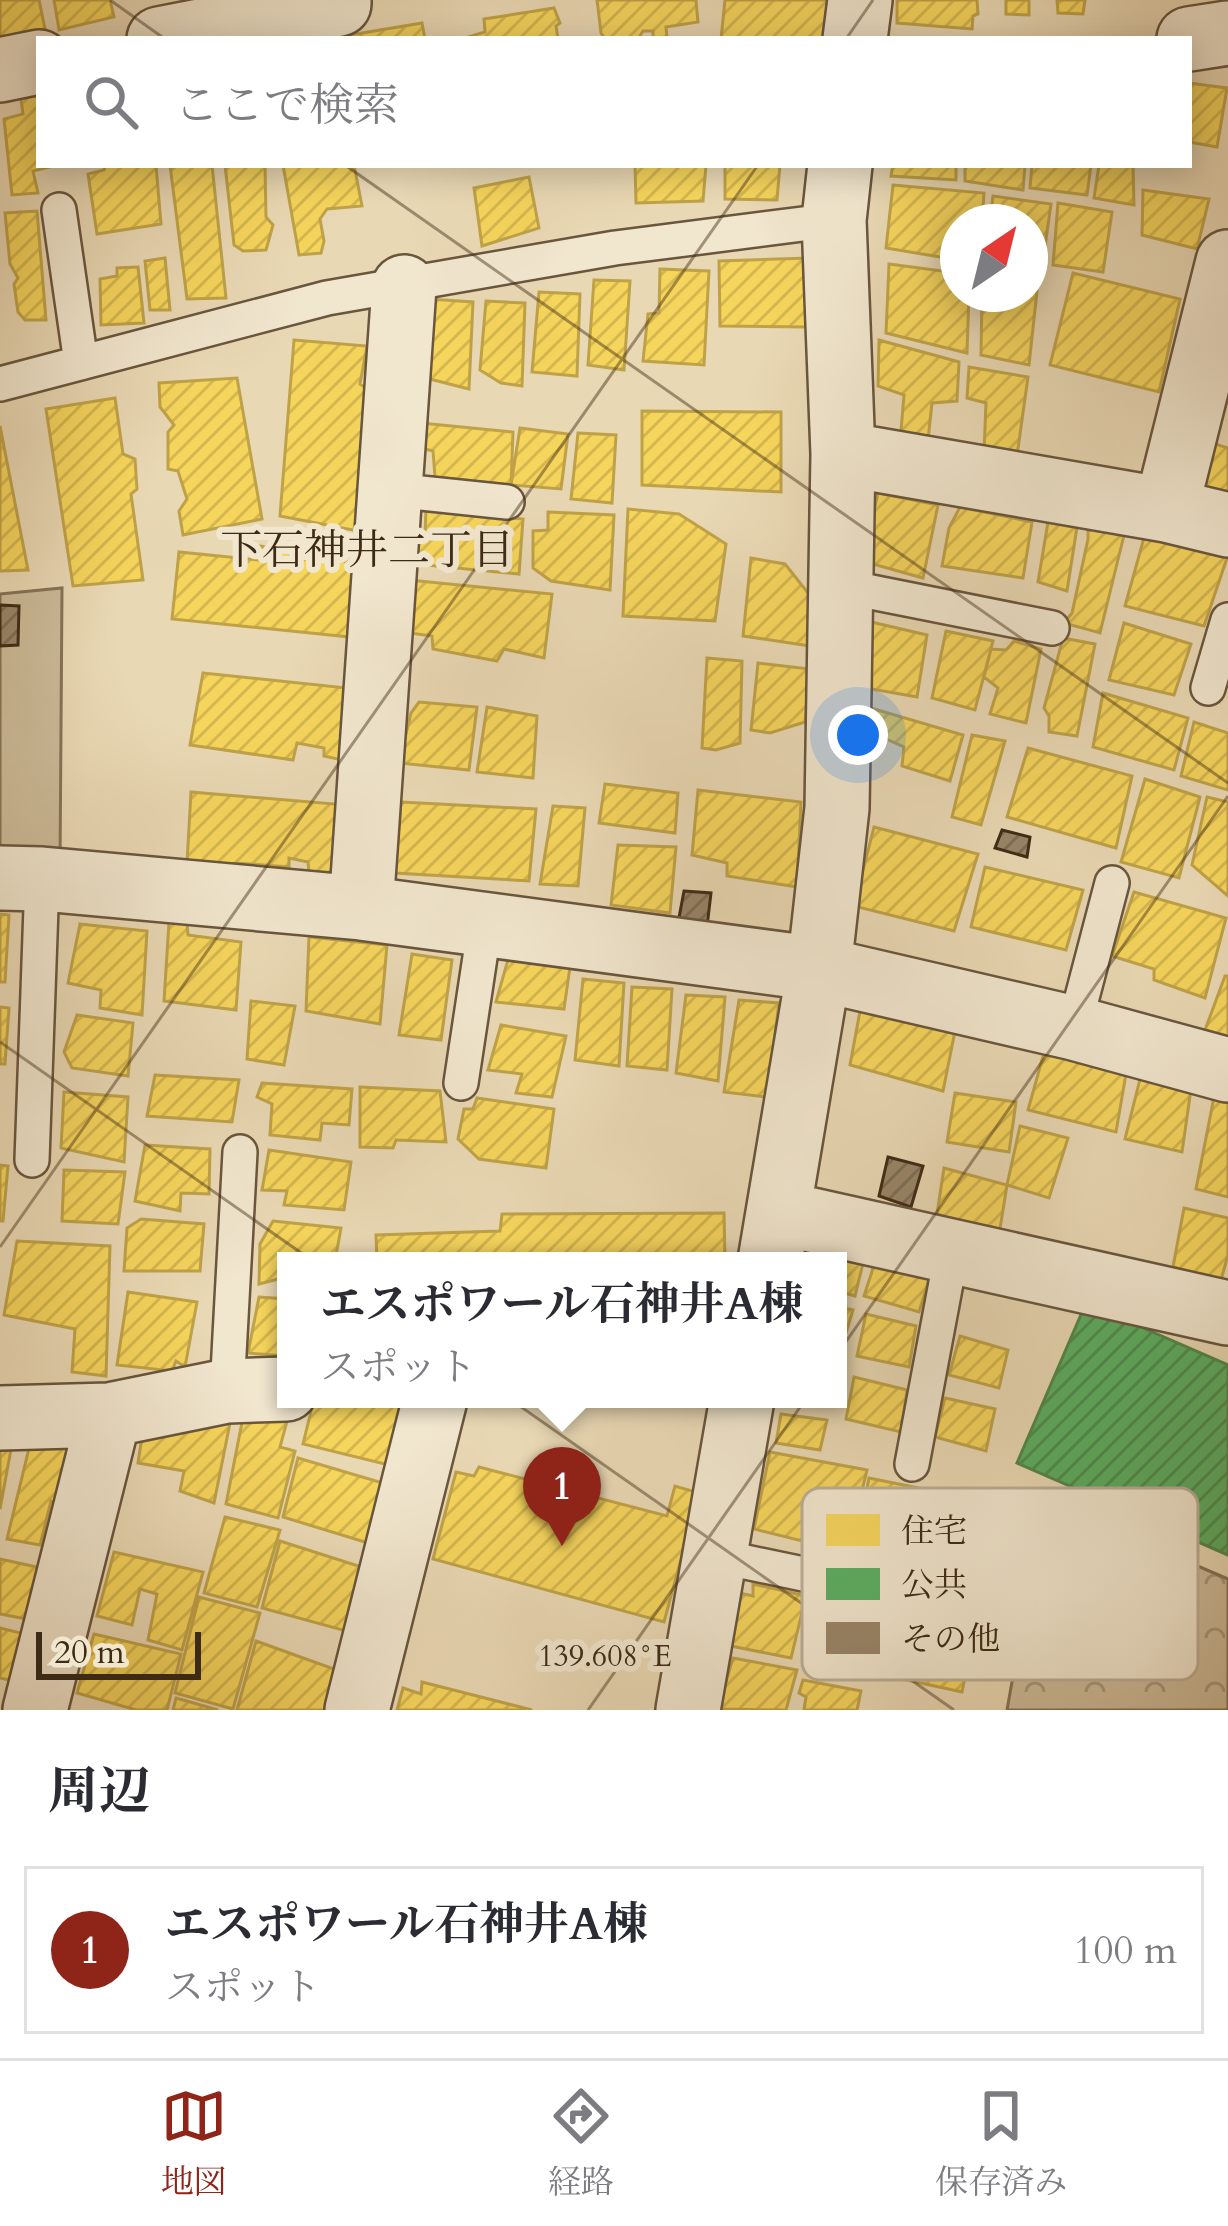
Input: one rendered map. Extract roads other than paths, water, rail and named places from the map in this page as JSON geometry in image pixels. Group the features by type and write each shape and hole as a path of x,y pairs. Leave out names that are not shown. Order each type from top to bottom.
{"street":[{"path":"174,36 339,4 338,0"},
{"path":"855,36 860,0"},
{"path":"1192,39 1228,33"},
{"path":"0,70 36,63"},
{"path":"837,192 843,454 837,808 819,969 775,1237 952,1251 1228,1313"},
{"path":"1166,510 1228,262"},
{"path":"361,908 404,287"},
{"path":"843,454 1228,525"},
{"path":"21,878 361,908 819,969 1073,1028 1228,1070"},
{"path":"0,1418 109,1415 256,1390"},
{"path":"357,1710 433,1408"},
{"path":"688,1710 741,1408"},
{"path":"35,1710 109,1415"}],"lane":[{"path":"0,384 327,298 615,248 837,192"},
{"path":"59,210 81,364"},
{"path":"392,490 507,502"},
{"path":"841,586 1052,628"},
{"path":"1208,688 1228,620"},
{"path":"21,878 32,1160"},
{"path":"1073,1028 1112,883"},
{"path":"461,1083 485,924"},
{"path":"240,1153 256,1390"},
{"path":"912,1464 952,1251"},
{"path":"718,1556 802,1574"}],"place":[{"name":"エスポワール石神井A棟","path":"562,1546"}],"district":[{"name":"下石神井二丁目","path":"367,550"}]}
